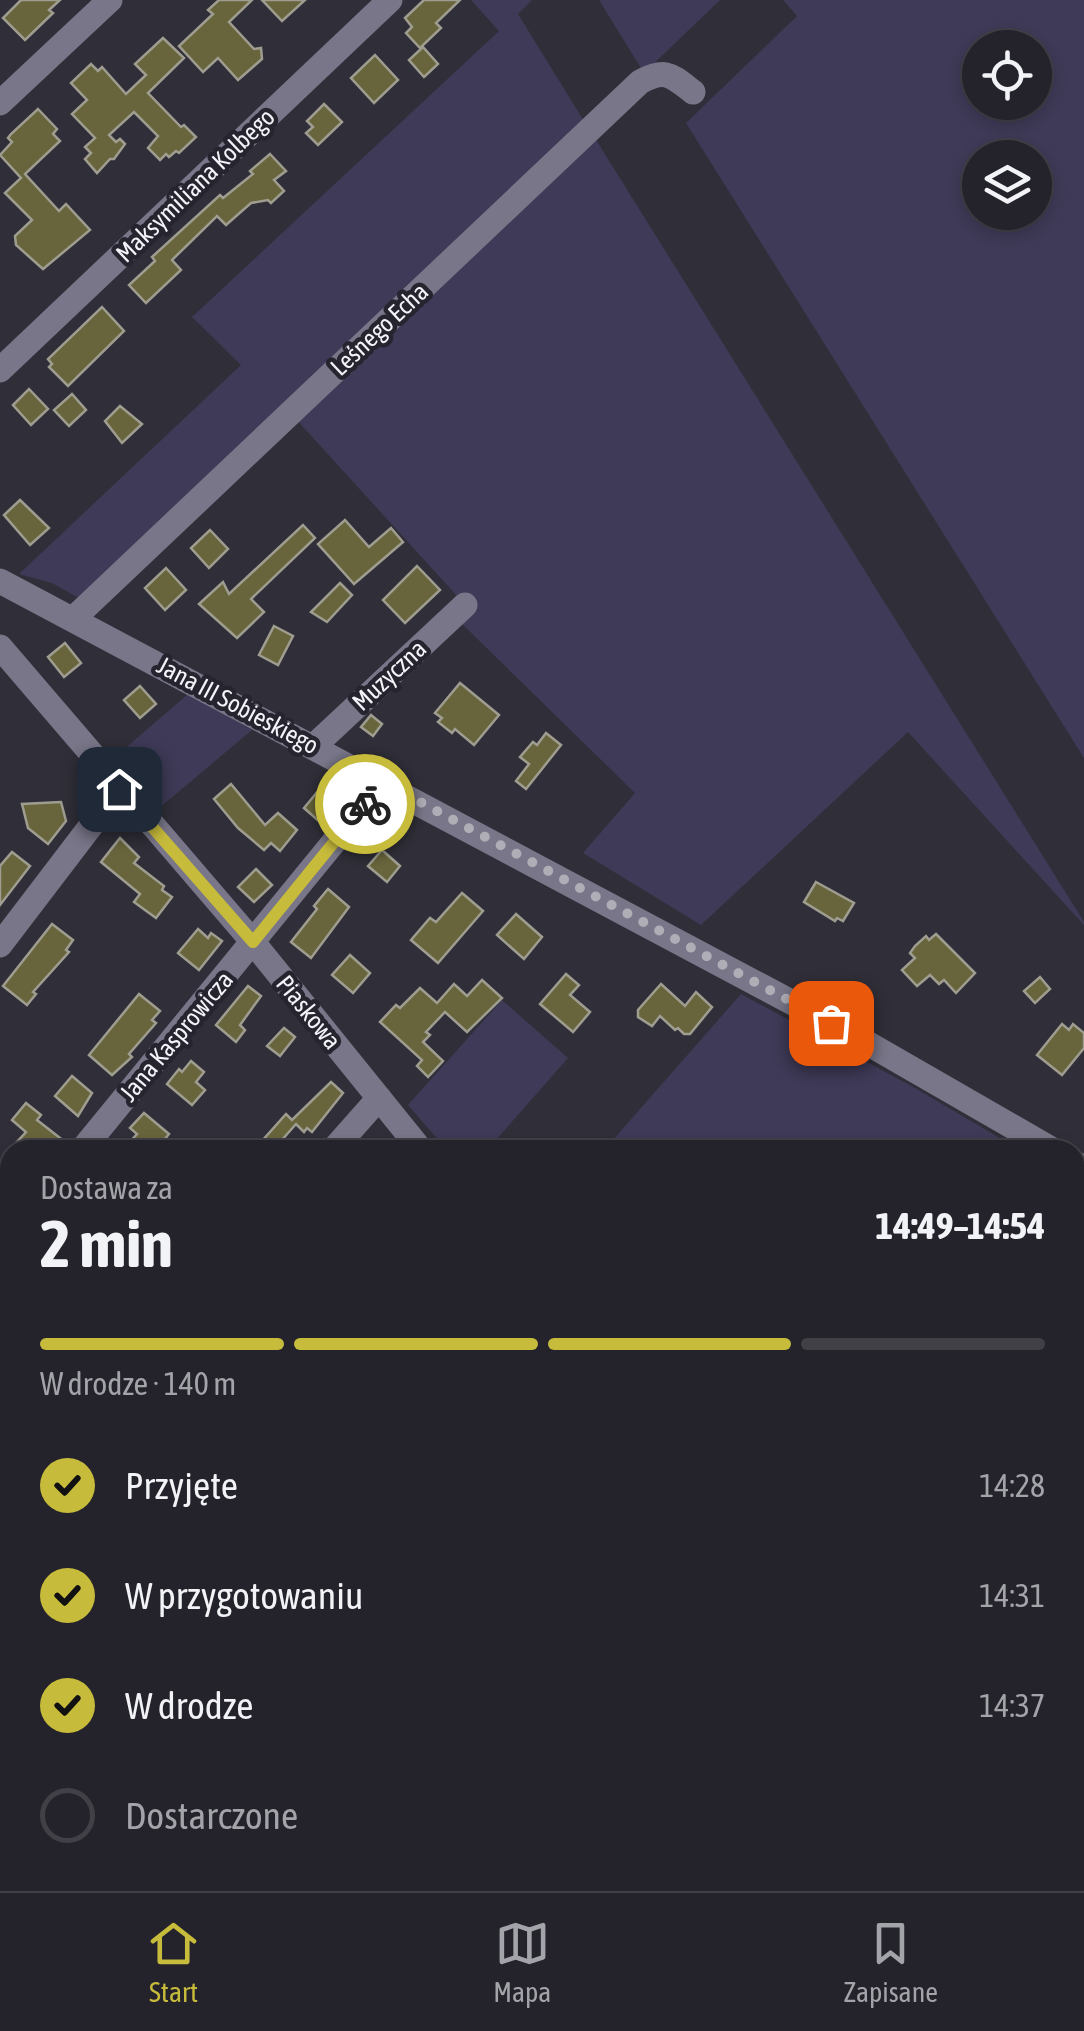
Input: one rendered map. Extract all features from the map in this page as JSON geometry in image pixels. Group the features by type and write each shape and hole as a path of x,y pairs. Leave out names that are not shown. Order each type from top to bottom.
{"street":[{"path":"0,104 110,0"},
{"name":"Maksymiliana Kolbego","path":"0,370 390,0"},
{"name":"Leśnego Echa","path":"74,618 640,82 664,73 693,92"},
{"name":"Jana III Sobieskiego","path":"0,580 855,1036 1036,1140"},
{"name":"Muzyczna","path":"314,746 464,606"},
{"name":"Piaskowa","path":"0,646 253,942 413,1140"},
{"name":"Jana Kasprowicza","path":"90,1140 383,782"},
{"path":"0,945 119,789"},
{"path":"341,1140 379,1098"}],"shaded area":[{"path":"471,0 532,0 518,14 587,126 86,602 52,583 19,574 241,365 192,317 499,31"},
{"path":"599,0 720,0 644,73"},
{"path":"783,0 1084,0 1084,758 686,123 797,16"},
{"path":"593,135 1084,925 908,732 701,925 583,853 635,793 461,623 458,597 295,418"},
{"path":"188,694 252,730 158,809 115,757"},
{"path":"741,994 1003,1140 613,1140"},
{"path":"502,1000 568,1058 496,1140 438,1140 408,1105"}],"building":[{"path":"21,0 60,0 49,10 53,13 25,40 3,18"},
{"path":"219,0 252,0 229,22 254,49 261,48 262,59 238,80 218,58 203,72 179,46 213,14 208,10"},
{"path":"262,0 305,0 282,21"},
{"path":"424,0 460,0 436,23 441,28 420,48 406,33 412,27 405,18"},
{"path":"163,38 184,58 148,93 196,137 179,153 169,157 166,154 160,160 148,148 158,136 134,112 109,135 125,144 97,173 85,159 91,153 85,147 95,138 72,114 87,100 71,83 91,64 98,71 102,67 126,94 146,75 135,64"},
{"path":"423,47 438,64 424,77 409,60"},
{"path":"375,55 398,80 374,103 351,78"},
{"path":"324,104 342,122 318,145 306,133 313,127 307,121"},
{"path":"38,109 57,129 53,134 60,141 25,174 59,211 66,204 90,230 43,269 16,245 15,236 32,220 5,193 21,178 0,155 12,142 8,138 11,134"},
{"path":"270,154 286,171 274,180 284,191 271,203 251,203 226,225 217,216 172,260 181,270 146,303 129,285 155,261 152,257 220,195 223,198 253,174 250,171"},
{"path":"102,307 124,331 68,386 49,367 52,364 48,359"},
{"path":"29,389 48,409 31,425 13,405"},
{"path":"72,394 86,410 69,426 54,410"},
{"path":"120,406 142,424 122,443 105,421"},
{"path":"20,500 49,528 30,545 4,515"},
{"path":"345,520 369,547 391,528 403,542 354,584 318,544"},
{"path":"303,525 315,538 251,599 264,612 237,638 199,604 223,582 229,594"},
{"path":"210,530 228,549 209,568 191,548"},
{"path":"417,566 440,590 405,623 383,600"},
{"path":"166,568 186,590 165,610 145,588"},
{"path":"340,583 352,595 327,622 311,612"},
{"path":"274,626 293,636 278,665 259,655"},
{"path":"65,643 81,663 64,677 48,657"},
{"path":"460,683 499,715 474,745 455,729 452,733 438,722 442,718 435,713"},
{"path":"140,686 156,704 140,718 124,700"},
{"path":"371,715 382,724 373,736 361,727"},
{"path":"546,733 561,745 526,789 516,781 529,764 520,757"},
{"path":"231,784 265,825 278,813 297,830 280,851 271,843 264,850 238,828 214,799"},
{"path":"323,785 340,799 321,823 304,808"},
{"path":"61,802 66,821 48,844 28,828 22,804"},
{"path":"120,838 139,857 134,863 172,897 156,918 134,902 140,894 101,862"},
{"path":"382,850 400,866 387,882 368,866"},
{"path":"12,852 30,866 0,905 0,866"},
{"path":"256,869 272,885 254,902 238,887"},
{"path":"816,882 854,903 843,921 835,921 804,902"},
{"path":"328,889 349,907 311,958 291,942"},
{"path":"462,893 483,911 438,963 411,940 430,918 436,922"},
{"path":"516,914 542,937 524,959 497,935"},
{"path":"52,924 73,940 66,950 69,952 33,992 36,994 27,1005 3,986"},
{"path":"198,929 208,938 211,933 222,941 199,970 178,953"},
{"path":"936,934 975,973 956,993 944,980 939,984 930,975 917,986 902,970 915,958 910,953 915,946 926,936 929,940"},
{"path":"350,955 370,973 353,993 332,975"},
{"path":"566,974 579,985 570,995 590,1012 573,1032 540,1004"},
{"path":"1040,977 1050,989 1035,1003 1024,991"},
{"path":"482,980 502,998 467,1032 445,1012 426,1032 430,1035 423,1042 443,1061 428,1077 417,1066 422,1060 380,1022 420,988 437,1003 454,984 467,996"},
{"path":"661,984 685,1006 696,992 712,1007 690,1034 675,1030 660,1016 652,1026 638,1017 638,1010"},
{"path":"248,986 261,996 240,1025 245,1030 236,1042 216,1025"},
{"path":"139,994 160,1011 152,1020 156,1023 129,1054 132,1057 112,1075 89,1055"},
{"path":"1062,1024 1069,1030 1073,1024 1084,1033 1084,1048 1062,1075 1037,1055"},
{"path":"284,1028 295,1037 280,1056 267,1046"},
{"path":"191,1061 204,1072 196,1082 205,1090 192,1105 167,1084"},
{"path":"72,1076 92,1093 78,1116 55,1096"},
{"path":"331,1082 343,1093 312,1132 307,1128 304,1132 296,1124 282,1140 263,1140 286,1114 292,1120"},
{"path":"26,1103 41,1115 37,1120 60,1138 19,1140 26,1132 12,1120"},
{"path":"144,1113 169,1134 164,1140 132,1140 137,1134 130,1128"}],"way so far":[{"path":"365,804 383,782 831,1023"}],"route":[{"path":"119,789 253,942 365,804"}]}
